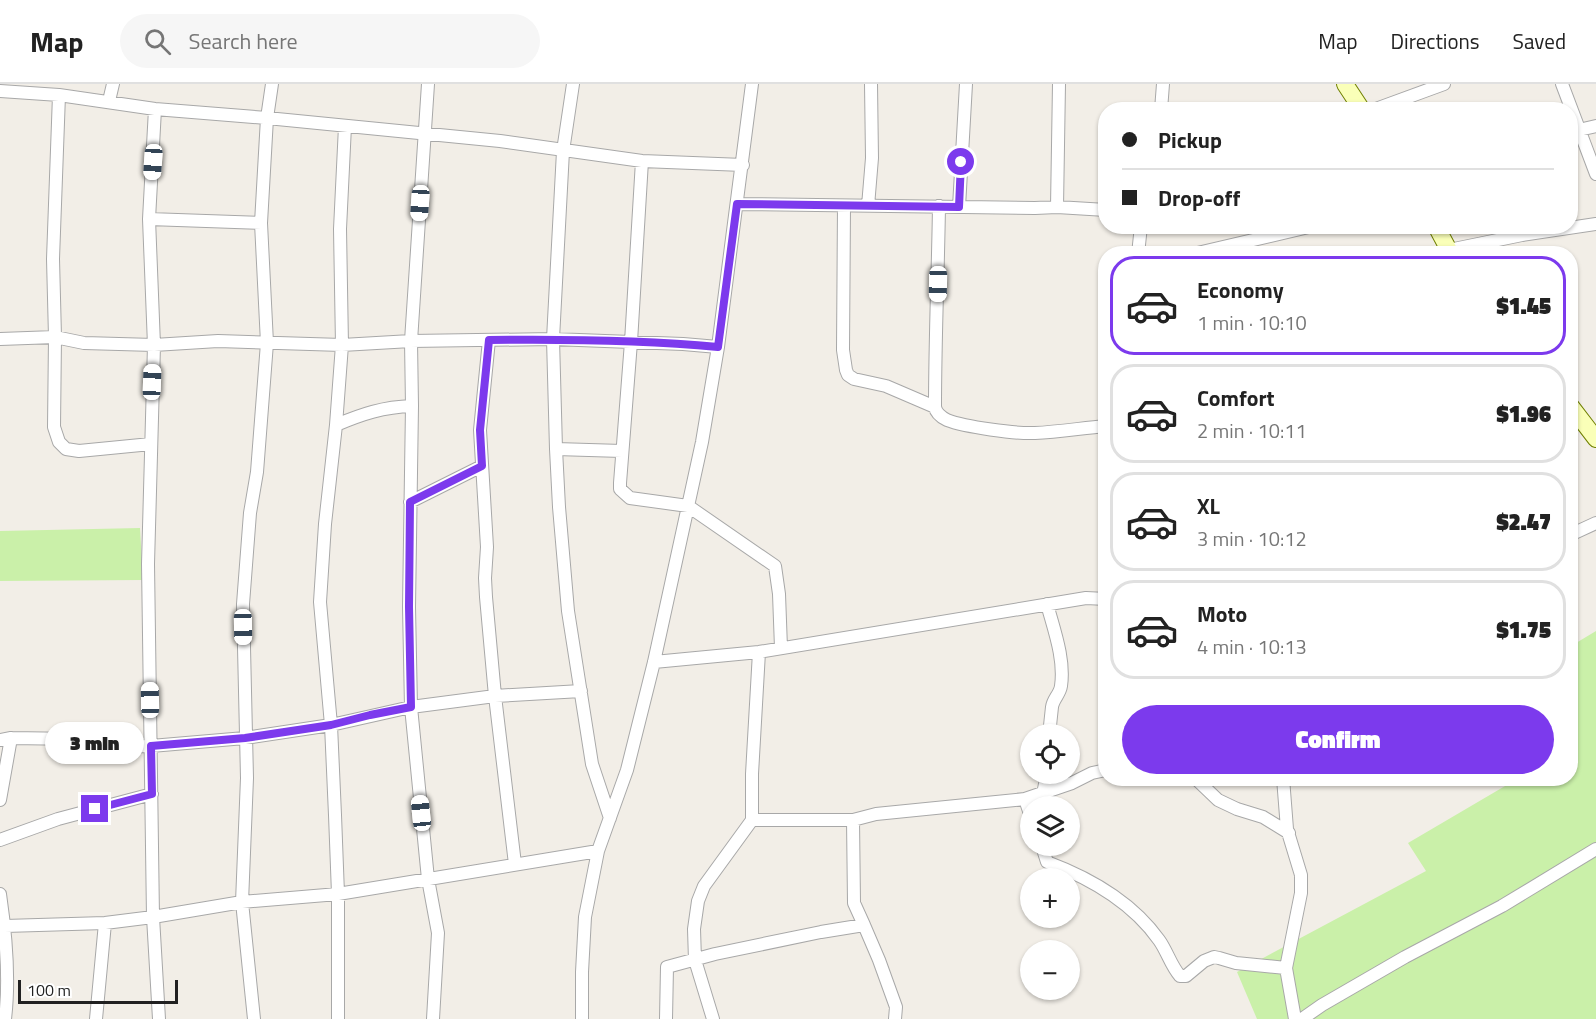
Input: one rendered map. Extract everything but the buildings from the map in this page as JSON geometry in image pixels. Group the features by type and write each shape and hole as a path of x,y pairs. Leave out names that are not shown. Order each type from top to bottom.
{"street":[{"path":"109,101 113,84"},
{"path":"254,1019 242,902 246,789 243,604 250,513 257,472 267,343 261,223 267,118 272,84"},
{"path":"428,84 411,341 409,607 411,707 428,879 438,933 434,1019"},
{"path":"573,84 564,151 553,339 556,449 568,611 592,764 610,818"},
{"path":"582,1019 585,917 598,851 627,770 654,662 702,442 718,347 743,165 751,84"},
{"path":"868,206 873,158 871,84"},
{"path":"959,207 966,84"},
{"path":"1057,207 1059,84"},
{"path":"1162,102 1163,84"},
{"path":"1345,84 1357,102"},
{"path":"1395,102 1444,84"},
{"path":"1562,84 1567,102"},
{"path":"0,91 59,95 155,109 500,141 642,162 743,165"},
{"path":"59,95 53,259 54,427 59,442 66,449 79,452 151,444"},
{"path":"155,109 149,219 154,345 148,564 153,917 159,1019"},
{"path":"338,1019 338,894 331,725 320,602 342,345 340,229 345,126"},
{"path":"1578,129 1596,126"},
{"path":"1578,136 1596,174"},
{"path":"642,162 620,489 625,495 638,500 688,506 775,566 779,594 781,648"},
{"path":"737,204 1057,207 1098,210"},
{"path":"844,206 843,350 848,375 854,379 886,386 935,407"},
{"path":"939,206 936,412 946,420 1014,432 1034,433 1098,427"},
{"path":"149,219 261,223"},
{"path":"1578,227 1596,224"},
{"path":"1227,246 1279,234"},
{"path":"1474,246 1529,234"},
{"path":"0,339 55,337 84,343 154,345 218,341 342,345 411,341 553,339 718,347"},
{"path":"489,340 480,430 487,547 485,578 495,696 515,864"},
{"path":"336,425 372,411 412,406"},
{"path":"1578,417 1594,429"},
{"path":"556,449 622,451"},
{"path":"410,502 482,466"},
{"path":"1578,531 1596,523"},
{"path":"654,662 759,652 1047,604 1086,598 1098,599"},
{"path":"1047,604 1058,644 1061,670 1060,692 1054,700 1050,724"},
{"path":"713,1019 695,960 694,929 698,901 704,886 752,820 752,774 759,652"},
{"path":"0,800 5,739 78,739 109,747 151,746 245,738 331,725 411,707 495,696 581,692"},
{"path":"1080,772 1092,773"},
{"path":"1036,796 1098,772"},
{"path":"1043,794 1045,784"},
{"path":"1203,786 1218,800 1263,817 1289,833"},
{"path":"1284,786 1289,833 1301,875 1301,893 1286,968 1295,1019"},
{"path":"0,840 58,819 152,794"},
{"path":"752,820 853,820 876,814 1020,800"},
{"path":"853,820 854,903 879,960 896,1007 895,1019"},
{"path":"1302,1019 1405,957 1502,906 1596,849"},
{"path":"5,926 105,923 242,902 338,894 598,851"},
{"path":"1045,856 1047,862 1075,872 1099,885 1141,918 1159,940 1180,976 1186,976 1204,960 1214,957 1236,963 1286,968"},
{"path":"0,894 5,926 8,996 5,1019"},
{"path":"96,1019 105,923"},
{"path":"666,1019 667,967 821,932 864,925"}],"green space":[{"path":"140,528 143,580 0,581 0,531"},
{"path":"1596,631 1596,1019 1257,1019 1237,972 1426,871 1408,843 1505,786 1578,786 1578,642"}],"route":[{"path":"95,809 152,794 151,746 245,738 331,725 411,707 410,502 482,466 480,430 489,340 553,339 718,347 737,204 959,207 961,162"}]}
